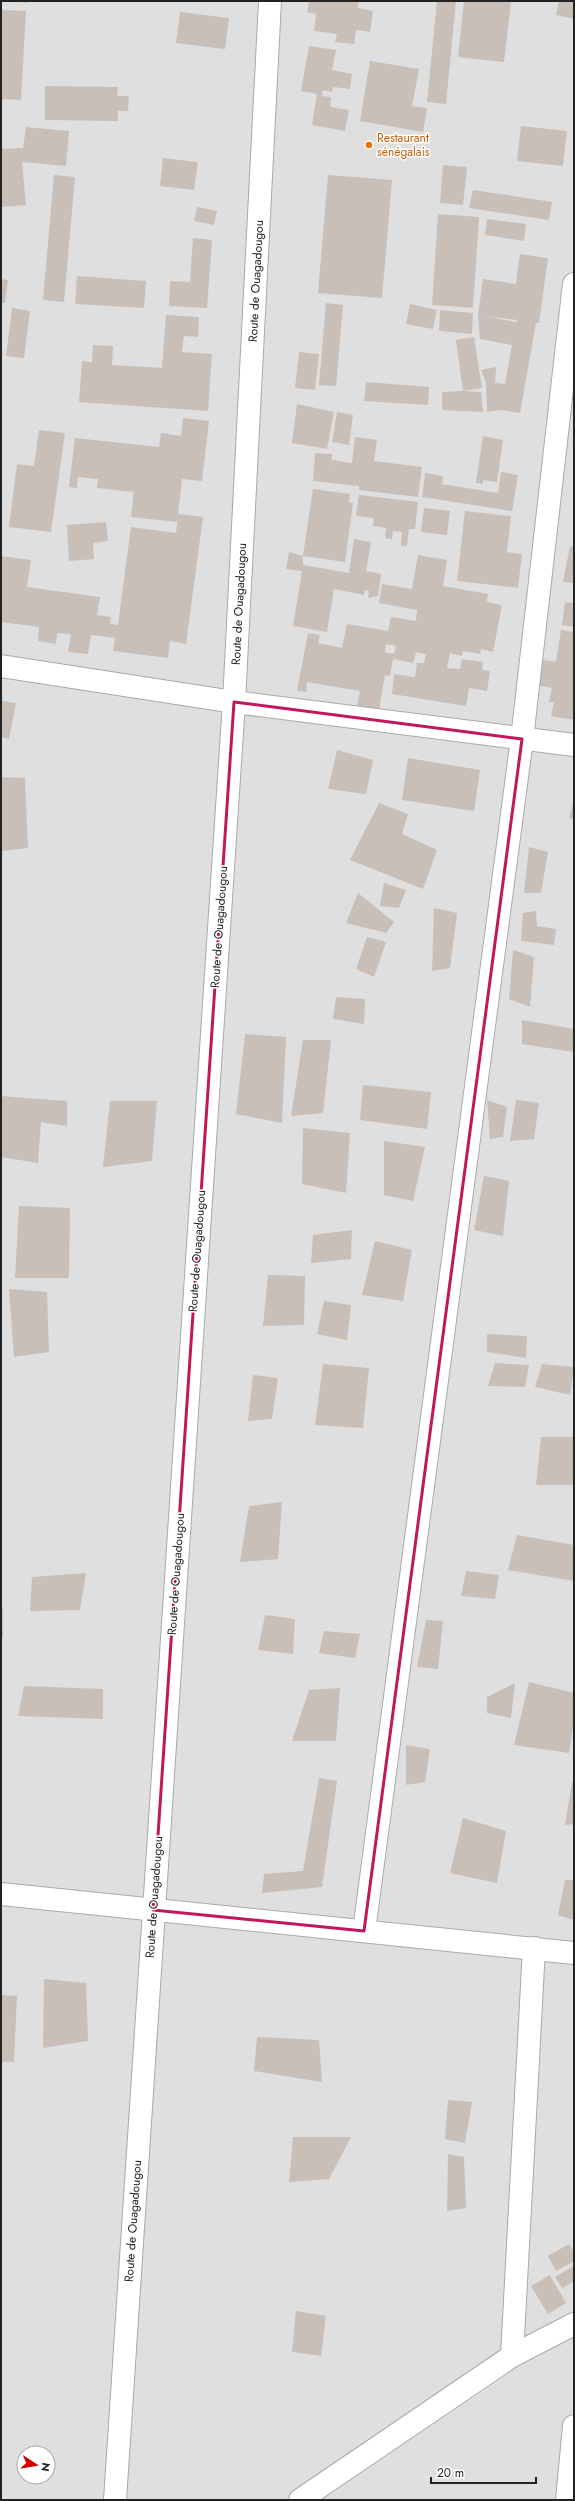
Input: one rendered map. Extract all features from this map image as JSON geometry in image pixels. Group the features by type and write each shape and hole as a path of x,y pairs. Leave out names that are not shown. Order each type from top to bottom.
{"street":[{"name":"Route de Ouagadougou","path":"115,2500 234,702 270,1"},
{"path":"364,1931 522,739 574,284"},
{"path":"1,666 234,702 574,745"},
{"path":"1,1894 574,1953"},
{"path":"512,2356 534,1948"},
{"path":"300,2500 512,2356 574,2324"},
{"path":"567,2500 574,2426"}],"highlighted area":[{"path":"234,702 522,739 364,1931 153,1910"}],"shaded area":[{"path":"1,1 574,1 574,2500 1,2500"}],"building":[{"path":"12,1 28,1 27,3"},
{"path":"309,1 359,1 358,8 373,11 370,32 356,30 354,44 335,42 337,34 314,31 316,14 307,12"},
{"path":"437,1 456,1 446,104 427,102"},
{"path":"464,1 511,1 504,62 458,57"},
{"path":"559,1 574,1 574,19 556,15"},
{"path":"1,10 26,11 21,100 1,99"},
{"path":"180,12 229,18 225,49 176,43"},
{"path":"309,46 336,50 332,70 352,74 350,89 333,87 332,92 323,90 322,96 331,97 330,107 349,110 345,131 312,125 317,94 301,91"},
{"path":"370,61 419,69 412,106 427,108 423,132 360,121"},
{"path":"45,86 118,87 117,96 129,96 128,111 118,111 118,121 45,120"},
{"path":"521,126 567,131 563,166 517,161"},
{"path":"26,127 69,131 66,166 22,162 26,205 1,207 1,149 23,148"},
{"path":"163,158 198,162 194,190 160,186"},
{"path":"443,165 467,167 463,205 440,203"},
{"path":"54,175 75,177 64,302 43,300"},
{"path":"328,175 392,180 382,298 318,293"},
{"path":"473,190 552,202 549,220 469,208"},
{"path":"197,207 217,211 214,225 194,221"},
{"path":"438,214 479,217 473,308 432,305"},
{"path":"487,219 526,224 524,241 485,235"},
{"path":"193,238 212,240 207,308 169,306 170,281 190,282"},
{"path":"520,254 548,258 539,323 536,323 520,413 500,410 487,412 486,382 481,370 496,367 495,383 505,384 512,345 480,339 478,315 483,279 516,284","holes":["484,316 517,320 516,322"]},
{"path":"77,276 146,281 144,308 75,304"},
{"path":"1,279 8,280 5,303 1,303"},
{"path":"326,303 343,305 336,386 319,385"},
{"path":"410,304 437,310 433,329 406,324"},
{"path":"12,308 30,311 24,358 6,356"},
{"path":"440,310 473,313 472,334 439,331"},
{"path":"166,315 199,317 198,337 184,336 182,352 212,354 208,411 79,402 82,361 92,362 93,345 113,346 112,365 162,368"},
{"path":"474,337 482,388 463,391 456,340"},
{"path":"299,352 319,354 315,390 295,388"},
{"path":"366,382 429,387 428,405 364,401"},
{"path":"442,392 481,392 483,412 442,410"},
{"path":"297,404 334,412 327,449 292,443"},
{"path":"337,412 353,415 349,445 332,442"},
{"path":"183,418 209,421 202,481 182,479 178,514 203,517 186,644 170,641 168,658 113,651 115,638 91,635 88,654 68,652 71,634 57,633 56,644 38,641 39,627 1,622 1,556 31,560 27,587 100,597 97,615 111,617 110,624 118,625 131,527 176,533 178,517 177,522 131,517 134,492 97,488 98,479 78,477 77,488 69,487 75,438 159,447 161,433 181,436"},
{"path":"39,430 65,433 51,532 9,527 17,464 34,466"},
{"path":"483,436 503,440 497,482 483,480 483,484 476,483"},
{"path":"355,437 377,440 374,461 422,467 418,497 359,490 359,486 313,481 315,453 332,454 331,471 332,460 352,463"},
{"path":"501,472 518,475 512,511 422,497 425,473 443,476 442,484 498,493"},
{"path":"313,489 350,494 349,502 353,503 345,562 303,556"},
{"path":"359,495 418,502 415,529 409,529 407,546 401,546 402,532 393,531 392,539 385,538 386,528 373,526 374,518 356,516"},
{"path":"424,508 450,511 447,535 421,532"},
{"path":"465,511 511,516 507,552 522,554 518,588 457,581"},
{"path":"106,522 108,541 93,543 94,559 69,561 67,525"},
{"path":"354,539 371,542 366,571 381,574 378,596 368,598 369,591 365,590 364,595 334,589 327,632 293,626 302,571 286,569 289,552 303,556 303,565 349,573"},
{"path":"570,546 574,547 574,583 563,582"},
{"path":"418,555 447,560 443,586 488,594 487,602 502,605 493,652 481,649 480,654 463,651 462,656 450,653 447,668 460,669 462,659 483,662 482,670 490,671 487,691 469,688 466,706 392,694 394,674 415,677 417,663 424,663 426,654 416,652 413,663 393,659 390,676 385,675 379,710 357,706 360,691 307,682 306,692 297,691 308,633 320,635 318,643 342,648 347,624 388,631 391,617 416,621 417,610 379,603 382,584 412,589","holes":["386,644 396,646 394,654 385,652"]},
{"path":"565,602 574,603 574,627 562,625"},
{"path":"561,630 574,632 574,720 551,716 554,702 549,702 552,688 535,685 540,659 556,662"},
{"path":"1,701 16,703 9,739 1,737"},
{"path":"337,750 373,760 366,794 328,789"},
{"path":"408,758 480,770 474,811 402,800"},
{"path":"1,777 25,778 28,848 1,851"},
{"path":"574,799 574,819 569,818"},
{"path":"379,803 408,814 402,834 437,850 423,889 350,860"},
{"path":"529,847 548,852 541,893 524,893"},
{"path":"384,883 406,890 399,908 380,906"},
{"path":"358,893 394,922 386,933 346,923"},
{"path":"434,908 457,913 450,968 432,971"},
{"path":"536,911 537,926 556,929 554,945 521,941 523,913"},
{"path":"367,937 386,942 374,977 356,969"},
{"path":"513,950 534,957 530,1007 509,999"},
{"path":"336,997 365,999 364,1024 333,1019"},
{"path":"522,1020 574,1029 574,1052 522,1044"},
{"path":"245,1034 286,1037 282,1123 236,1114"},
{"path":"303,1040 331,1040 323,1113 291,1116"},
{"path":"363,1085 431,1092 427,1129 360,1120"},
{"path":"1,1096 67,1101 67,1126 41,1122 38,1163 1,1157"},
{"path":"487,1100 507,1107 503,1137 490,1139"},
{"path":"516,1100 539,1103 534,1139 510,1141"},
{"path":"110,1101 157,1101 152,1161 103,1167"},
{"path":"303,1128 350,1133 346,1193 302,1184"},
{"path":"384,1141 425,1147 413,1201 384,1195"},
{"path":"484,1176 509,1181 503,1236 474,1230"},
{"path":"19,1206 70,1208 69,1278 15,1278"},
{"path":"352,1230 351,1259 311,1263 313,1235"},
{"path":"375,1241 412,1250 403,1301 362,1295"},
{"path":"268,1275 305,1276 304,1325 263,1326"},
{"path":"9,1289 47,1292 49,1352 14,1357"},
{"path":"324,1301 351,1305 347,1340 317,1334"},
{"path":"487,1334 527,1336 526,1358 487,1352"},
{"path":"495,1363 529,1365 525,1387 488,1386"},
{"path":"323,1364 369,1368 363,1428 315,1425"},
{"path":"542,1364 574,1367 570,1395 535,1387"},
{"path":"253,1375 278,1378 272,1419 248,1421"},
{"path":"541,1437 574,1437 574,1485 536,1485"},
{"path":"282,1502 278,1559 240,1562 249,1506"},
{"path":"517,1535 574,1545 574,1581 508,1570"},
{"path":"466,1571 499,1575 495,1599 461,1596"},
{"path":"86,1573 80,1610 30,1611 32,1577"},
{"path":"1,1609 3,1609 3,1638 1,1638"},
{"path":"265,1615 295,1619 293,1654 258,1650"},
{"path":"426,1620 443,1621 438,1669 417,1667"},
{"path":"324,1631 360,1634 355,1658 319,1653"},
{"path":"529,1682 574,1693 574,1721 569,1753 514,1745"},
{"path":"515,1683 511,1718 487,1713 487,1697"},
{"path":"24,1686 103,1689 103,1719 18,1716"},
{"path":"340,1688 336,1741 292,1741 309,1690"},
{"path":"406,1745 430,1749 425,1782 406,1785"},
{"path":"319,1778 337,1781 322,1887 262,1893 264,1874 303,1871"},
{"path":"572,1782 574,1783 574,1824 565,1825"},
{"path":"463,1818 506,1831 497,1883 450,1873"},
{"path":"565,1880 574,1880 574,1920 558,1915"},
{"path":"44,1979 86,1983 88,2041 43,2048"},
{"path":"1,1995 17,1996 14,2062 1,2062"},
{"path":"257,2037 319,2040 322,2082 254,2071"},
{"path":"448,2100 472,2102 465,2143 445,2139"},
{"path":"293,2137 351,2137 329,2179 289,2182"},
{"path":"448,2154 464,2157 466,2208 447,2211"},
{"path":"569,2244 574,2252 574,2261 556,2271 548,2256"},
{"path":"574,2266 574,2281 562,2288 555,2277"},
{"path":"550,2275 566,2303 548,2314 531,2286"},
{"path":"296,2311 326,2316 321,2356 292,2352"}],"place":[{"name":"Restaurant sénégalais","path":"369,145"}]}
